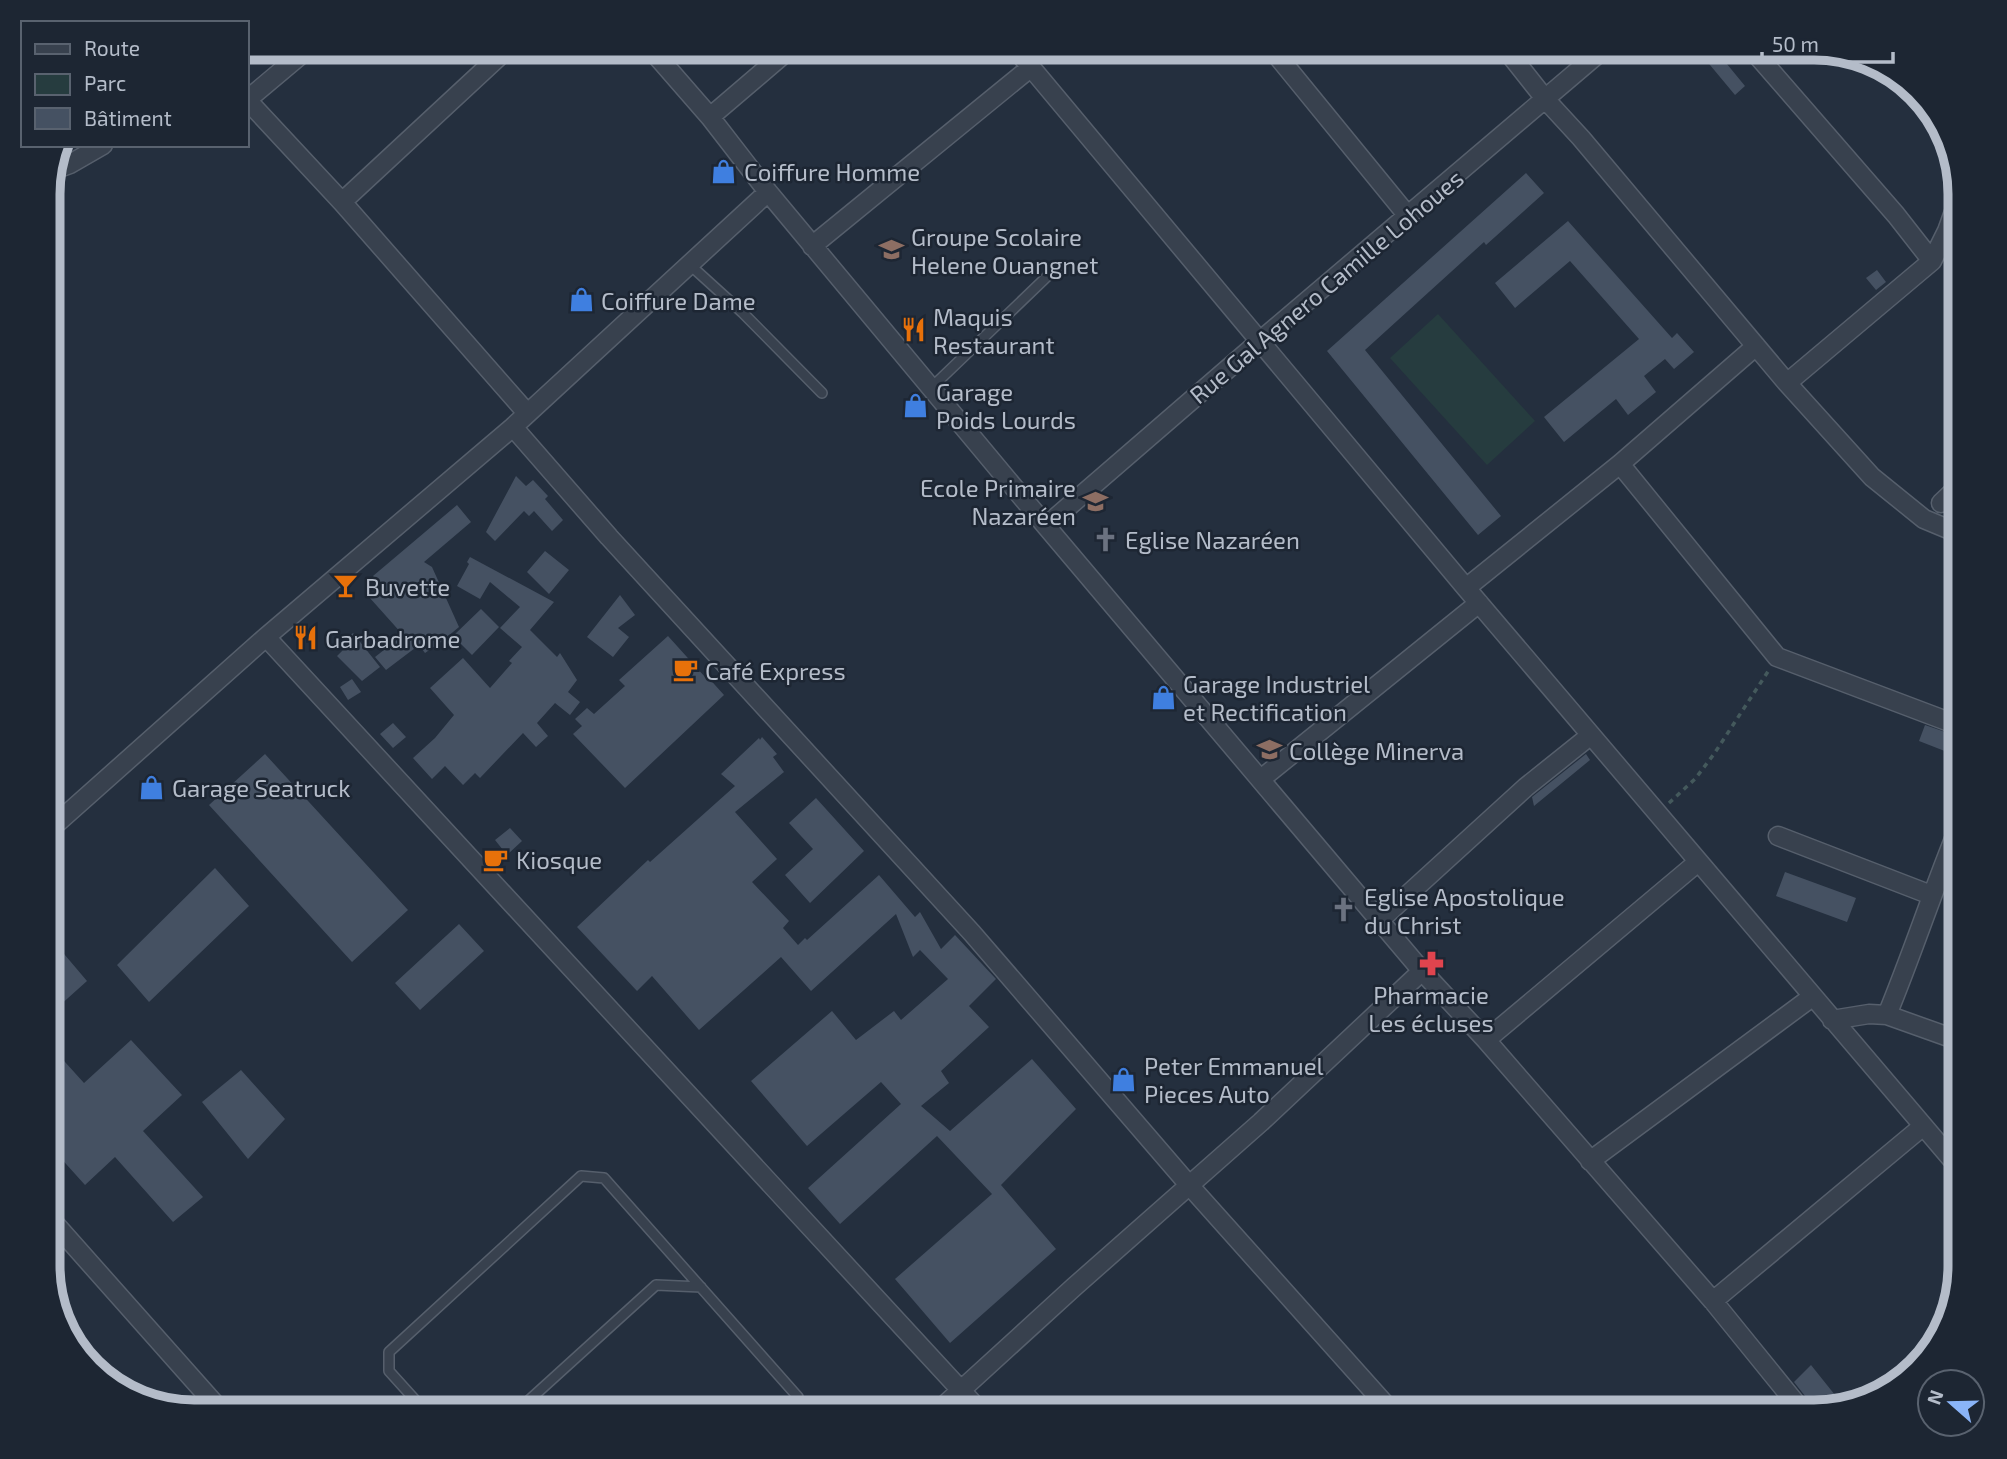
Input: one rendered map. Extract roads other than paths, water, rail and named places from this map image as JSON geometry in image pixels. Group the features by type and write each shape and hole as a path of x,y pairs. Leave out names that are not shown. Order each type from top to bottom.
{"street":[{"path":"248,99 295,60"},
{"path":"342,202 495,60"},
{"path":"660,60 1046,526 1422,971 1486,1040 1713,1301 1793,1400"},
{"path":"710,117 777,60"},
{"path":"1024,60 1466,588 1948,1156"},
{"path":"1281,60 1408,216"},
{"path":"1514,60 1787,383 1872,477 1924,519 1948,529"},
{"name":"Rue Gal Agnero Camille Lohoues","path":"1046,526 1591,60"},
{"path":"1761,60 1896,215 1932,261"},
{"path":"812,246 1030,68"},
{"path":"248,101 342,202 527,413"},
{"path":"63,166 99,147"},
{"path":"60,820 266,637 513,427 768,192"},
{"path":"1787,383 1932,261 1948,228"},
{"path":"1466,588 1619,464 1756,346"},
{"path":"513,427 609,537 972,933 1189,1185 1381,1400"},
{"path":"1619,464 1777,657 1948,721"},
{"path":"1941,503 1948,496"},
{"path":"1261,779 1479,603"},
{"path":"266,637 970,1400"},
{"path":"1380,920 1527,787 1591,735"},
{"path":"1778,835 1931,895"},
{"path":"1887,1015 1913,953 1931,895 1948,853"},
{"path":"1486,1040 1698,862"},
{"path":"951,1400 1261,1122 1422,971"},
{"path":"1590,1161 1812,997"},
{"path":"1832,1020 1869,1014 1887,1015 1948,1037"},
{"path":"1713,1301 1922,1127"},
{"path":"60,1230 211,1400"}],"lane":[{"path":"689,264 743,313 822,393"},
{"path":"931,388 1057,267"},
{"path":"415,1400 389,1371 389,1352 581,1175 604,1178 798,1396 798,1400"},
{"path":"529,1400 656,1285 701,1287"}],"place":[{"name":"Coiffure Homme","path":"724,171"},
{"name":"Groupe Scolaire Helene Ouangnet","path":"891,250"},
{"name":"Coiffure Dame","path":"581,300"},
{"name":"Maquis Restaurant","path":"913,330"},
{"name":"Garage Poids Lourds","path":"916,405"},
{"name":"Ecole Primaire Nazaréen","path":"1096,501"},
{"name":"Eglise Nazaréen","path":"1105,539"},
{"name":"Buvette","path":"345,586"},
{"name":"Garbadrome","path":"305,638"},
{"name":"Café Express","path":"685,670"},
{"name":"Garage Industriel et Rectification","path":"1163,697"},
{"name":"Collège Minerva","path":"1269,750"},
{"name":"Garage Seatruck","path":"152,787"},
{"name":"Kiosque","path":"496,859"},
{"name":"Eglise Apostolique du Christ","path":"1344,910"},
{"name":"Pharmacie Les écluses","path":"1431,963"},
{"name":"Peter Emmanuel Pieces Auto","path":"1124,1079"}]}
